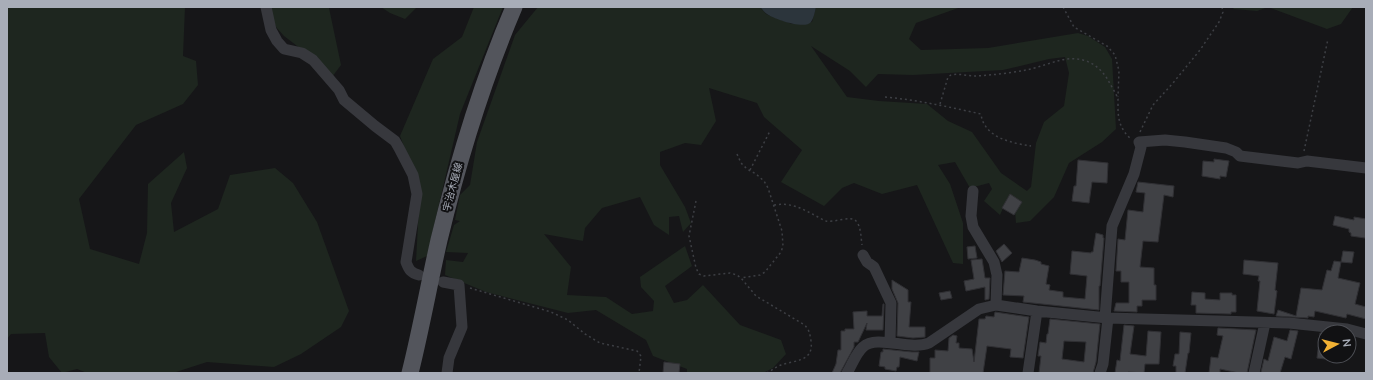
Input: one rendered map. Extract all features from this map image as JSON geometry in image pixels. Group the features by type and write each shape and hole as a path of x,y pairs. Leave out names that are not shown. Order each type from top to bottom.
{"main road":[{"name":"宇治木屋線","path":"410,373 439,239 456,173 489,73 514,7"}],"street":[{"path":"266,7 271,30 277,41 284,49 302,53 313,60 339,90 344,100 395,141 399,148 414,175 417,194 406,262 412,273 419,275"},
{"path":"1100,373 1103,364 1107,318 1112,226 1134,174 1141,147 1139,142 1172,140 1226,148 1236,152 1240,156 1298,163 1306,161 1366,168"},
{"path":"973,191 971,216 973,227 994,262 997,275 996,305"},
{"path":"863,255 867,262 874,267 890,303 890,343"},
{"path":"443,282 459,285 462,328 449,358 447,373"},
{"path":"847,373 863,347 870,342 923,346 930,343 979,309 996,305 1107,318 1289,323 1366,334"},
{"path":"1028,373 1037,311"},
{"path":"1254,373 1265,323"}],"path":[{"path":"1063,7 1074,27 1107,46 1116,55 1119,71 1118,117 1125,133 1132,139 1139,142 1140,133 1153,105 1174,83 1200,50 1219,22 1223,12 1222,7"},
{"path":"1306,161 1304,152 1328,40"},
{"path":"940,104 948,77 951,74 976,76 1019,71 1072,58 1092,63 1100,68 1118,99"},
{"path":"886,97 940,104 981,114 982,120 987,128 999,138 1013,143 1031,146"},
{"path":"750,170 770,131"},
{"path":"737,154 741,163 764,181 768,188 783,239 780,252 765,272 760,275 741,278"},
{"path":"696,201 689,236 696,268 699,274 704,276 730,274 737,275 756,296 803,324 807,327 810,334 811,350 808,356 802,360 781,366 767,373"},
{"path":"774,205 782,203 794,206 826,221 833,222 850,219 855,220 858,224 863,255"},
{"path":"459,285 551,312 568,320 585,334 600,343 637,351 641,356 639,373"}],"shaded area":[{"path":"7,7 185,7 183,56 196,61 198,85 183,104 136,125 79,199 90,249 139,264 147,233 148,184 184,152 187,168 171,203 174,232 218,209 230,175 275,168 293,183 317,222 349,311 341,327 301,354 274,367 207,362 173,373 87,373 77,369 62,373 49,357 45,333 11,334 7,339"},
{"path":"268,7 329,8 341,65 332,77 322,65 284,36 276,27"},
{"path":"381,7 417,7 405,19 390,13"},
{"path":"474,7 503,7 460,114 427,256 416,261 420,188 400,136 433,59 462,37"},
{"path":"538,7 760,7 766,14 792,24 812,22 816,7 961,7 916,23 909,39 921,50 988,48 1078,33 1088,36 1105,47 1112,59 1116,129 1102,142 1069,163 1054,197 1030,221 1016,223 1014,200 1008,197 1000,215 984,201 992,189 989,183 970,188 955,162 938,165 950,184 963,223 963,264 953,263 917,185 882,194 854,183 842,188 824,206 781,182 802,150 764,117 757,103 709,88 716,121 701,145 685,143 660,152 660,165 685,207 691,223 683,232 679,216 669,217 669,235 654,225 640,197 602,208 585,228 583,241 544,234 571,267 567,295 606,297 632,314 653,311 654,301 641,287 640,277 685,246 692,266 665,286 674,303 687,300 703,285 740,325 781,340 786,354 773,368 763,373 687,373 687,369 653,356 646,340 596,310 568,313 486,292 445,275 446,260 463,262 468,253 446,252 454,225 460,221 455,220 460,195 470,185 477,142 515,35","holes":["811,46 850,71 866,87 878,74 913,75 1003,70 1049,59 1065,57 1069,73 1064,106 1044,122 1036,143 1031,187 1027,191 1001,173 972,132 948,121 927,104 847,97"]},
{"path":"760,7 816,7 814,17 811,22 803,25 789,23 776,18 767,14"},
{"path":"1232,7 1268,7 1257,11 1234,9"},
{"path":"1268,7 1353,7 1341,24 1327,29"}],"building":[{"path":"1214,159 1229,161 1226,177 1220,176 1220,179 1202,176 1203,161 1214,162"},
{"path":"1078,160 1108,163 1107,183 1092,182 1089,203 1072,201 1074,186 1076,186"},
{"path":"1138,182 1174,186 1173,197 1164,195 1158,242 1143,241 1140,267 1154,268 1156,300 1142,300 1142,306 1137,306 1137,312 1114,311 1116,303 1129,303 1129,282 1121,282 1121,271 1116,271 1118,239 1125,240 1128,210 1143,212 1145,193 1136,192"},
{"path":"1010,194 1022,202 1014,215 1002,208"},
{"path":"1335,216 1354,220 1354,217 1366,219 1366,237 1351,236 1349,229 1333,225"},
{"path":"1096,233 1103,235 1104,238 1099,286 1099,310 1023,302 1024,296 1003,295 1005,271 1019,272 1022,258 1035,260 1041,262 1041,264 1049,266 1046,284 1050,285 1049,290 1063,292 1063,297 1085,299 1087,276 1070,274 1072,251 1093,252"},
{"path":"1004,244 1012,253 1002,262 996,251"},
{"path":"975,246 977,258 968,259 967,247"},
{"path":"1343,251 1354,252 1352,263 1341,262"},
{"path":"982,259 985,278 990,278 989,299 985,300 985,287 966,291 964,281 974,279 971,260"},
{"path":"1244,260 1278,263 1274,314 1257,311 1260,281 1258,281 1259,276 1243,274"},
{"path":"1334,261 1341,262 1338,278 1360,283 1355,304 1366,307 1366,319 1347,314 1346,318 1315,311 1314,317 1308,316 1308,318 1276,316 1278,310 1296,316 1301,288 1322,290 1327,270 1331,271"},
{"path":"892,280 908,290 908,302 911,302 909,327 925,327 925,337 913,338 897,336 898,303 892,289"},
{"path":"950,291 952,298 941,300 939,293"},
{"path":"1192,292 1205,293 1205,299 1220,300 1220,293 1232,293 1232,295 1236,295 1236,312 1231,312 1231,314 1196,313 1196,305 1191,305"},
{"path":"883,304 883,330 866,330 867,323 858,342 854,342 854,347 840,373 832,373 836,364 838,350 841,350 841,331 845,331 845,329 854,329 853,312 867,311 867,316 882,316"},
{"path":"995,312 1029,317 1023,358 1010,357 1011,349 987,346 983,373 930,373 930,358 935,358 935,350 948,351 949,338 953,335 957,336 956,343 959,343 959,348 972,349 974,362 979,319 985,319 986,316 994,317"},
{"path":"1050,319 1100,324 1096,362 1093,373 1039,373 1041,356 1038,356 1040,342 1046,343","holes":["1064,341 1086,342 1084,362 1062,359"]},
{"path":"1124,325 1134,326 1130,354 1146,356 1148,331 1161,332 1159,364 1145,364 1144,373 1115,373 1117,360 1120,361"},
{"path":"1218,328 1256,330 1247,373 1220,369 1220,373 1209,373 1211,357 1218,358 1223,336 1217,335"},
{"path":"1290,330 1298,331 1291,359 1285,357 1280,373 1261,372 1264,359 1268,361 1274,337 1287,341"},
{"path":"1180,332 1191,333 1185,373 1176,373 1176,366 1173,366 1175,354 1179,354"},
{"path":"883,349 919,352 917,361 900,357 899,367 897,367 896,371 879,366 881,352 883,352"},
{"path":"664,362 680,364 679,373 663,373"}]}
